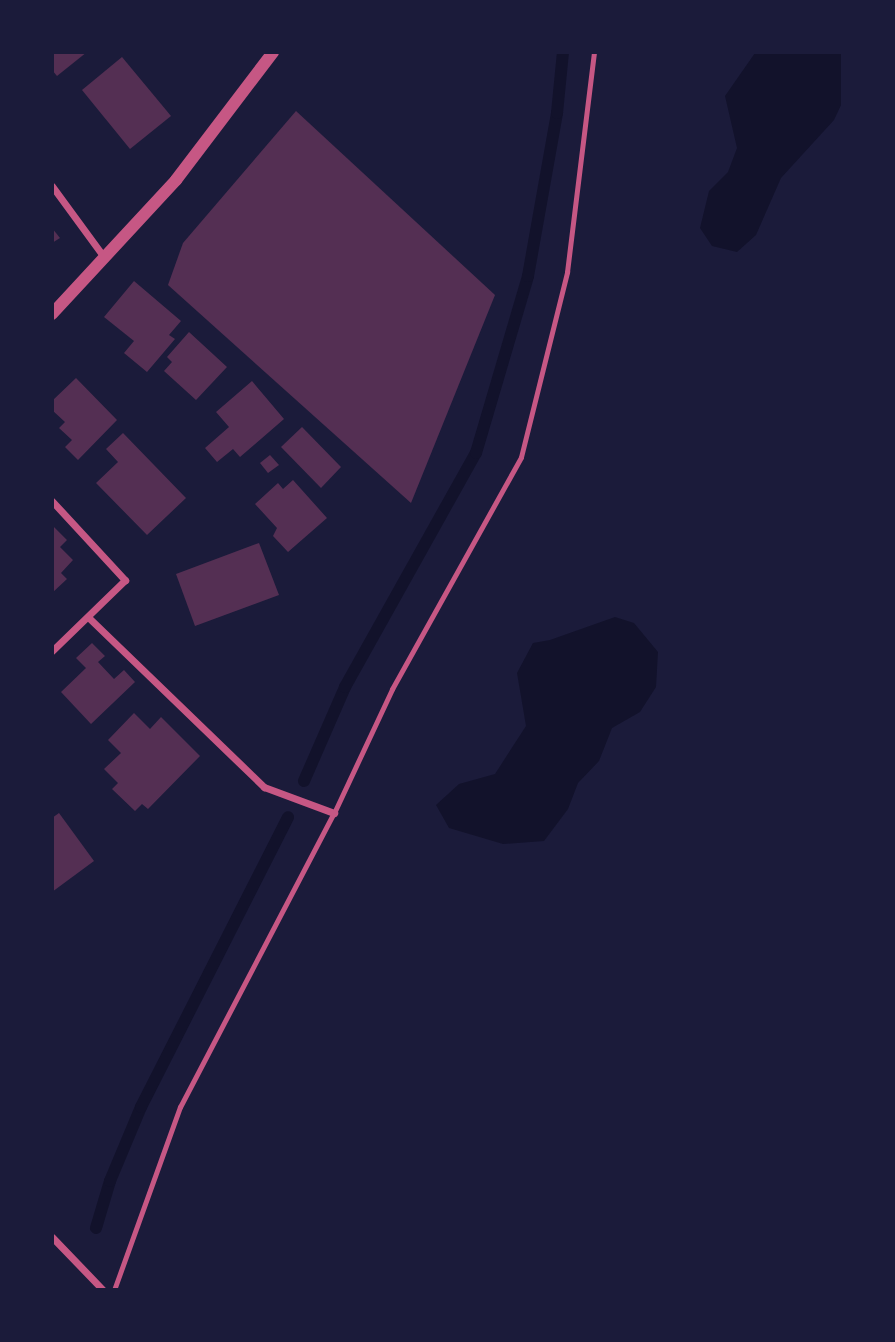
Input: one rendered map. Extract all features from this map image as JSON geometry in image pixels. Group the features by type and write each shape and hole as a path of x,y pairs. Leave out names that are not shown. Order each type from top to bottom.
{"street":[{"path":"52,314 176,180 273,52"},
{"path":"52,186 104,257"},
{"path":"52,501 125,580 52,651"},
{"path":"88,617 264,787 334,813"},
{"path":"52,1237 103,1290"}],"lane":[{"path":"114,1290 180,1107 334,813 392,689 521,457 567,272 594,52"}],"shaded area":[{"path":"755,53 842,53 842,103 834,120 781,178 756,235 737,252 712,246 700,228 709,191 728,172 737,148 725,96"},
{"path":"615,617 634,623 658,652 656,687 640,712 612,728 599,761 578,783 568,809 544,841 503,844 449,828 436,805 459,784 495,774 526,726 517,673 533,643 550,640"}],"building":[{"path":"52,52 87,52 57,76 52,70"},
{"path":"122,57 171,116 130,149 82,90"},
{"path":"296,111 495,295 411,503 168,285 183,243"},
{"path":"52,228 60,238 52,243"},
{"path":"134,281 181,321 169,335 175,339 147,372 124,353 134,341 104,317"},
{"path":"189,332 227,367 196,400 164,371 172,362 167,357"},
{"path":"76,378 117,420 78,460 65,447 72,440 59,428 65,422 52,410 52,401"},
{"path":"252,381 284,419 240,457 233,449 217,462 205,448 229,427 216,412"},
{"path":"302,427 341,467 321,488 281,447"},
{"path":"123,433 186,498 147,535 96,483 118,462 106,449"},
{"path":"270,455 279,465 268,473 260,463"},
{"path":"293,480 327,518 288,552 273,536 277,528 255,504 278,483 283,489"},
{"path":"52,525 67,540 60,547 73,560 61,573 67,579 52,593"},
{"path":"259,543 279,595 195,626 176,574"},
{"path":"92,643 105,656 98,662 114,679 124,670 135,682 91,724 61,692 86,668 76,658"},
{"path":"134,713 150,729 161,717 200,756 148,809 142,804 135,811 112,789 118,783 104,769 121,753 108,740"},
{"path":"59,813 94,861 52,892 52,818"}],"waterway":[{"path":"304,781 345,687 476,453 528,276 557,113 563,52"},
{"path":"96,1228 110,1181 141,1107 288,817"}]}
